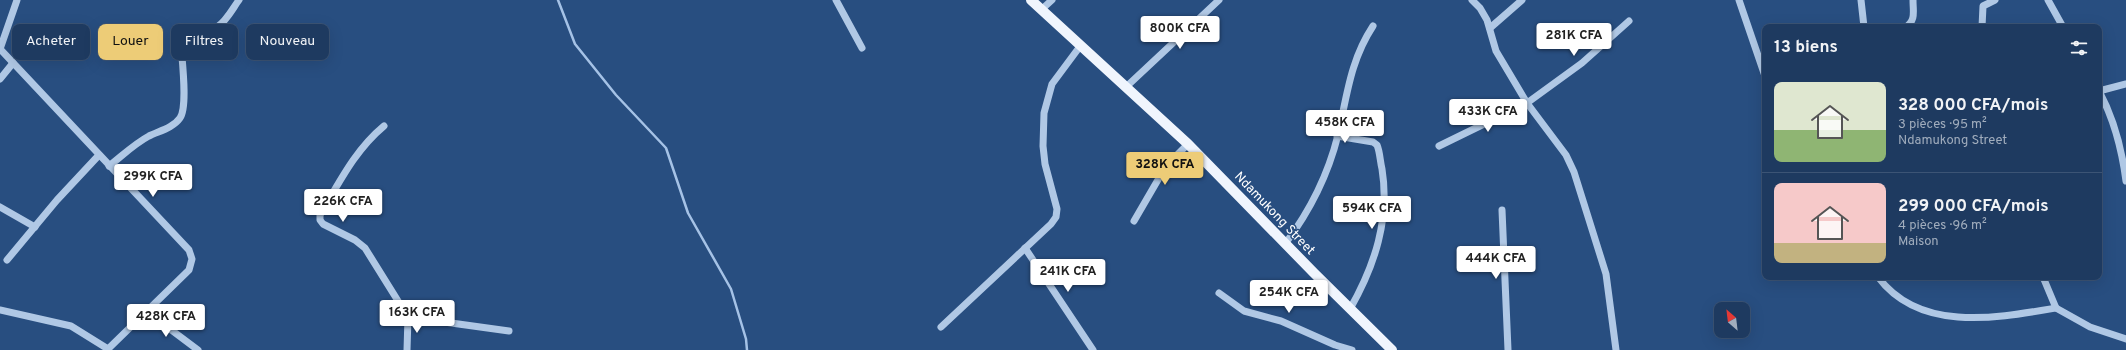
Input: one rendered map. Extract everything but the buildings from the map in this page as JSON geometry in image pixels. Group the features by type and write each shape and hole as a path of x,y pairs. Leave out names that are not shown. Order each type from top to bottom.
{"main road":[{"name":"Ndamukong Street","path":"1031,0 1188,144 1392,350"}],"street":[{"path":"0,310 71,326 108,350 189,270 192,259 189,250 0,49 17,0"},
{"path":"109,166 136,144 172,125 181,117 184,107 181,45 184,36 189,31 217,27 225,20 239,0"},
{"path":"836,0 862,48"},
{"path":"1041,10 1052,0"},
{"path":"1126,87 1219,0"},
{"path":"1472,0 1480,8 1490,28 1496,51 1527,103 1566,155 1574,172 1606,274 1616,350"},
{"path":"1490,28 1522,0"},
{"path":"1739,0 1762,59"},
{"path":"1861,0 1864,24"},
{"path":"1910,24 1914,18 1913,0"},
{"path":"1982,24 1983,6 1995,0"},
{"path":"2048,0 2061,24"},
{"path":"1440,146 1527,103 1582,63 1629,21"},
{"path":"1286,244 1303,220 1324,179 1338,136 1352,69 1364,39 1373,26"},
{"path":"941,327 1056,217 1057,209 1045,164 1043,146 1044,113 1052,84 1081,45"},
{"path":"0,79 13,63"},
{"path":"2102,90 2126,84"},
{"path":"2102,97 2109,110 2121,150 2126,181"},
{"path":"384,126 361,149 349,164 320,214 320,220 323,224 355,240 365,248 408,317 407,350"},
{"path":"1338,136 1373,142 1377,145 1385,188 1384,210 1376,253 1369,272 1350,309"},
{"path":"1134,222 1166,166 1188,144"},
{"path":"7,260 99,155"},
{"path":"0,207 35,227"},
{"path":"1502,210 1508,350"},
{"path":"1025,248 1094,350"},
{"path":"1880,280 1888,289 1912,305 1931,314 1946,317 2011,316 2056,308"},
{"path":"2044,280 2056,308 2090,327 2126,339"},
{"path":"1219,293 1244,311 1281,321 1334,348 1352,350"},
{"path":"146,311 198,350"},
{"path":"408,317 509,331"}],"waterway":[{"path":"558,0 575,44 616,95 666,148 688,213 731,289 746,339 747,350"}]}
